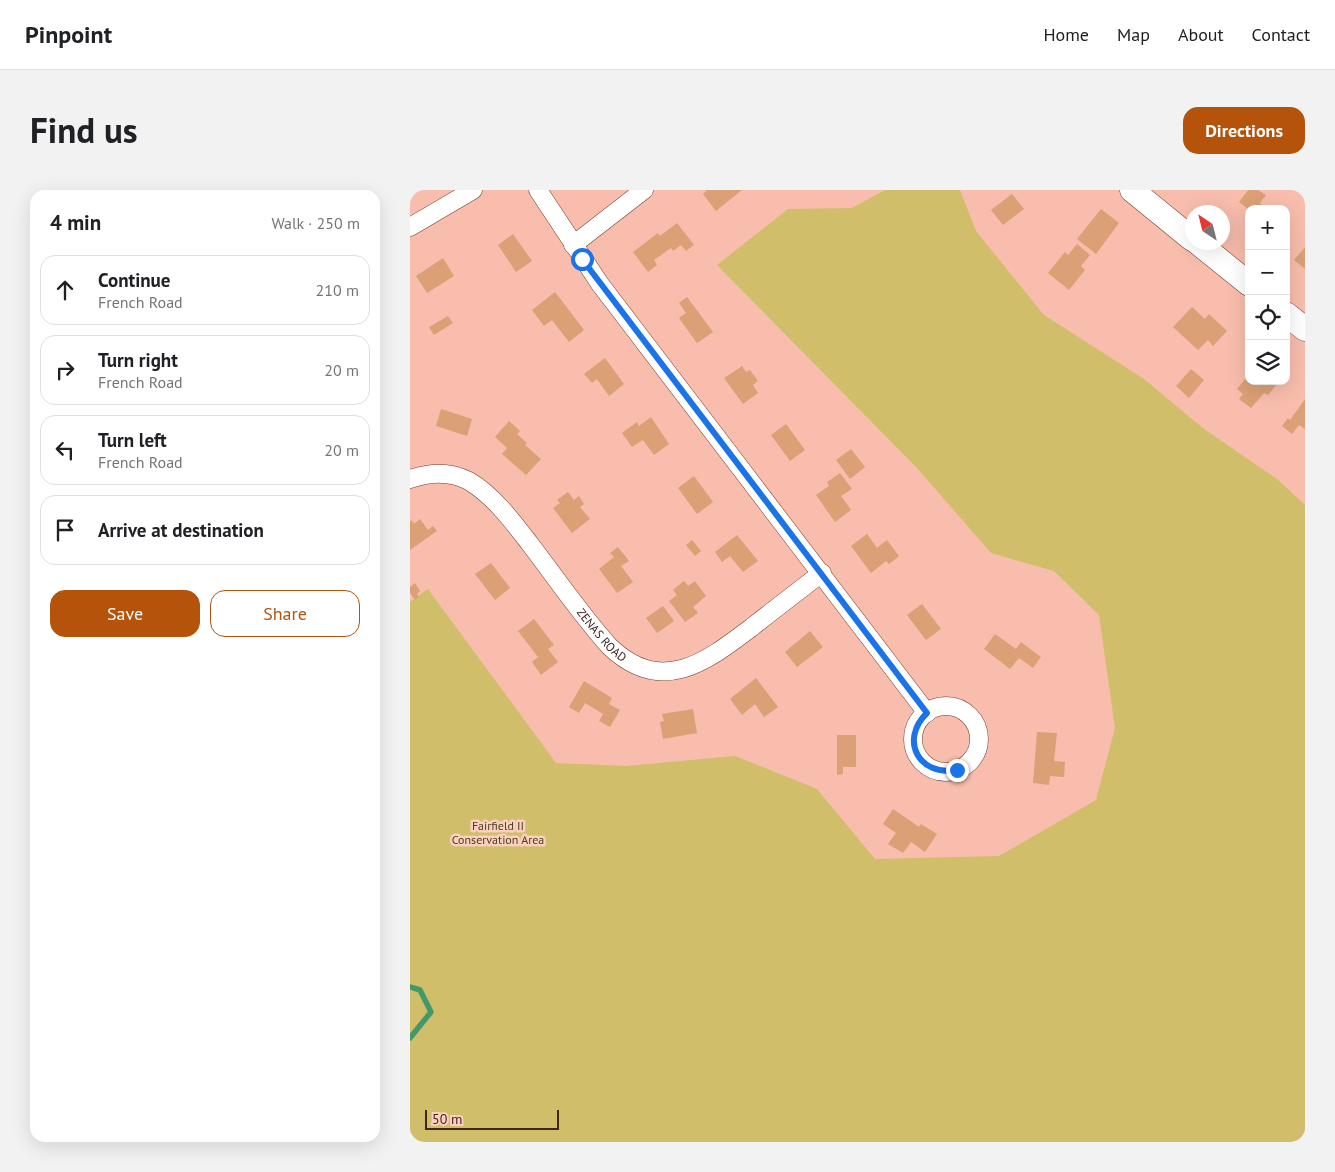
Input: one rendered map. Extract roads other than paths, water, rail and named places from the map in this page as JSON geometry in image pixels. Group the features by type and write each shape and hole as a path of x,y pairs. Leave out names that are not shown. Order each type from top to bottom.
{"main road":[{"path":"1132,190 1185,233"},
{"path":"1207,250 1245,281"},
{"path":"1290,317 1305,328"}],"street":[{"path":"410,227 473,190"},
{"path":"538,190 600,284 927,713"},
{"path":"573,245 644,190"},
{"name":"ZENAS ROAD","path":"410,479 426,474 448,474 468,481 478,487 514,523 610,647 628,662 649,670 680,670 710,658 822,573"}],"waterway":[{"path":"410,987 420,990 431,1012 410,1038"}],"park label":[{"name":"Fairfield II Conservation Area","path":"498,833"}]}
